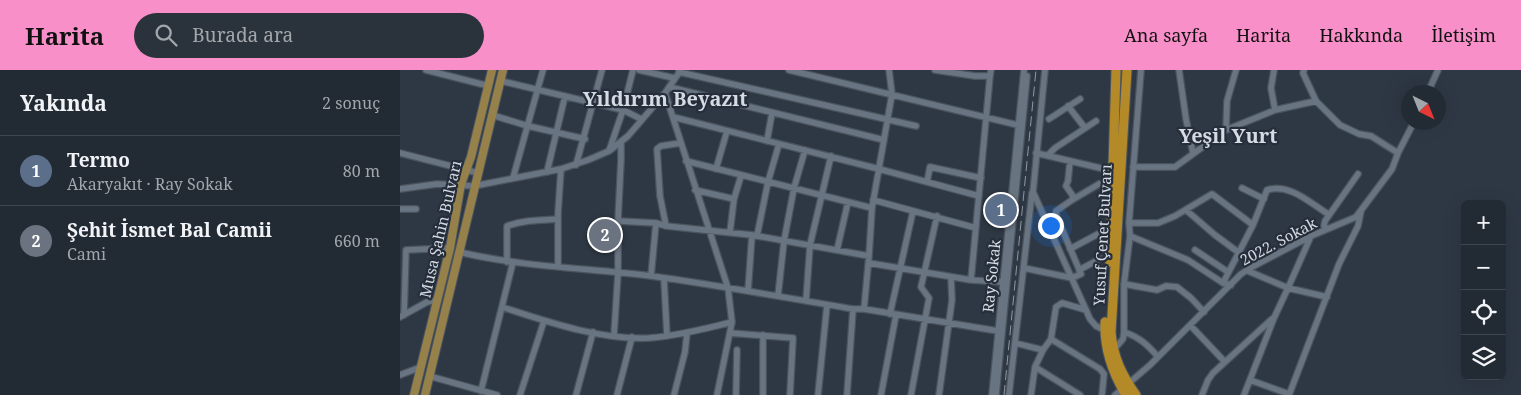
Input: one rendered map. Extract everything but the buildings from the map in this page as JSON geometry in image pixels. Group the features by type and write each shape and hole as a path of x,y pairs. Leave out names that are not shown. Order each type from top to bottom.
{"highway":[{"name":"Yusuf Çenet Bulvarı","path":"1108,331 1116,70"},
{"name":"Yusuf Çenet Bulvarı","path":"1127,70 1106,346 1111,365 1123,390 1136,395"}],"main road":[{"name":"Musa Şahin Bulvarı","path":"414,395 450,248 462,184 489,86 491,70"},
{"name":"Musa Şahin Bulvarı","path":"425,395 474,186 504,70"}],"street":[{"path":"426,70 489,86"},
{"path":"513,178 543,70"},
{"path":"576,165 585,139 602,70"},
{"path":"609,151 623,110 632,70"},
{"path":"639,70 674,78"},
{"path":"400,189 437,184 474,186 561,169 576,165 609,151 620,142 665,92 680,70 916,126"},
{"path":"789,70 1018,125"},
{"path":"864,309 873,200 892,94 889,70"},
{"path":"935,70 975,76 990,73 971,280"},
{"path":"996,395 1025,70"},
{"name":"Ray Sokak","path":"992,395 1025,70"},
{"path":"1009,395 1033,192 1045,70"},
{"path":"1117,346 1124,339 1124,284 1130,236 1129,223 1141,70"},
{"path":"1179,70 1193,153"},
{"path":"1226,130 1228,101 1236,70"},
{"path":"1274,70 1271,88 1274,110"},
{"path":"1304,70 1303,73 1316,101 1340,125 1359,134 1371,136 1398,153"},
{"path":"1431,85 1438,70"},
{"path":"501,81 623,110 641,119"},
{"path":"668,86 884,140"},
{"path":"665,92 728,288 732,322 717,395"},
{"path":"547,172 565,96"},
{"path":"1049,119 1080,98"},
{"path":"1133,167 1175,167 1226,130 1274,110 1316,101"},
{"path":"1068,106 1085,128"},
{"path":"767,141 772,113"},
{"path":"492,115 528,126 585,139"},
{"path":"673,117 726,132 831,156 979,196"},
{"path":"1048,155 1055,148 1096,121"},
{"name":"2022. Sokak","path":"1123,390 1241,274 1311,236 1351,220 1361,211 1392,169 1410,130"},
{"path":"716,168 726,132"},
{"path":"614,336 618,273 620,142"},
{"path":"666,226 660,196 657,149 661,146 681,143"},
{"path":"748,291 754,235 779,144"},
{"path":"778,296 784,241 794,188 805,150"},
{"path":"400,153 478,173"},
{"path":"1036,153 1113,171"},
{"path":"806,301 810,245 831,156"},
{"path":"686,161 872,208"},
{"path":"1070,162 1066,186 1073,196 1072,200"},
{"path":"927,182 930,167 981,178"},
{"path":"558,266 561,169"},
{"path":"1327,230 1324,226 1328,214 1358,174"},
{"path":"730,232 734,199 741,176"},
{"path":"1024,268 1072,278 1081,274 1056,211 1099,184"},
{"path":"1242,188 1264,199"},
{"path":"1223,283 1253,225 1267,190 1275,188 1285,190 1302,197 1328,214"},
{"path":"695,190 734,199"},
{"path":"1033,192 1093,324 1108,331"},
{"path":"1129,223 1158,223 1186,210 1212,194 1253,225"},
{"path":"873,200 938,216 976,228"},
{"path":"837,250 848,202"},
{"path":"400,209 416,209"},
{"path":"1186,210 1238,252"},
{"path":"881,395 900,268 913,211"},
{"path":"1250,380 1289,395 1339,264 1358,226 1361,211"},
{"path":"911,395 929,298 921,287 938,216"},
{"path":"481,391 502,307 510,262 507,226 516,222 558,219"},
{"path":"618,221 754,235 869,256"},
{"path":"652,276 656,224"},
{"path":"1070,250 1098,234"},
{"path":"1130,236 1188,260 1223,283 1231,285"},
{"path":"1244,395 1274,318 1311,236"},
{"path":"402,316 406,250 450,248"},
{"path":"1195,250 1228,272"},
{"path":"459,252 492,260 652,276 998,331"},
{"path":"1079,270 1100,259"},
{"path":"869,263 971,280 1003,282"},
{"path":"1248,271 1288,288 1327,297"},
{"path":"939,395 952,300 950,277"},
{"path":"664,279 667,336"},
{"path":"1124,284 1157,290 1166,286 1177,287 1204,312"},
{"path":"402,316 427,302 438,300"},
{"path":"1032,395 1035,367 1051,339 1056,307 1062,303 1086,310"},
{"path":"818,395 827,305"},
{"path":"502,307 566,328 614,336 646,338 667,336 732,322"},
{"path":"848,395 853,309"},
{"path":"1202,395 1208,380 1256,332 1274,318"},
{"path":"520,395 544,321"},
{"path":"1190,325 1226,362"},
{"path":"576,395 593,332"},
{"path":"1124,332 1136,336 1158,357"},
{"path":"674,395 685,352 687,333"},
{"path":"730,333 793,338 790,395"},
{"path":"763,335 763,395"},
{"path":"617,395 632,337"},
{"path":"1051,339 1100,369 1104,374 1102,395"},
{"path":"1015,343 1043,350"},
{"path":"736,395 737,350"},
{"path":"400,375 421,367"},
{"path":"1035,367 1072,393 1080,395"},
{"path":"429,376 497,395"}],"railway":[{"path":"1004,395 1036,70"}],"place":[{"name":"Termo","path":"1001,210"},
{"name":"Şehit İsmet Bal Camii","path":"605,235"}],"district":[{"name":"Yıldırım Beyazıt","path":"665,98"},
{"name":"Yeşil Yurt","path":"1228,135"}]}
